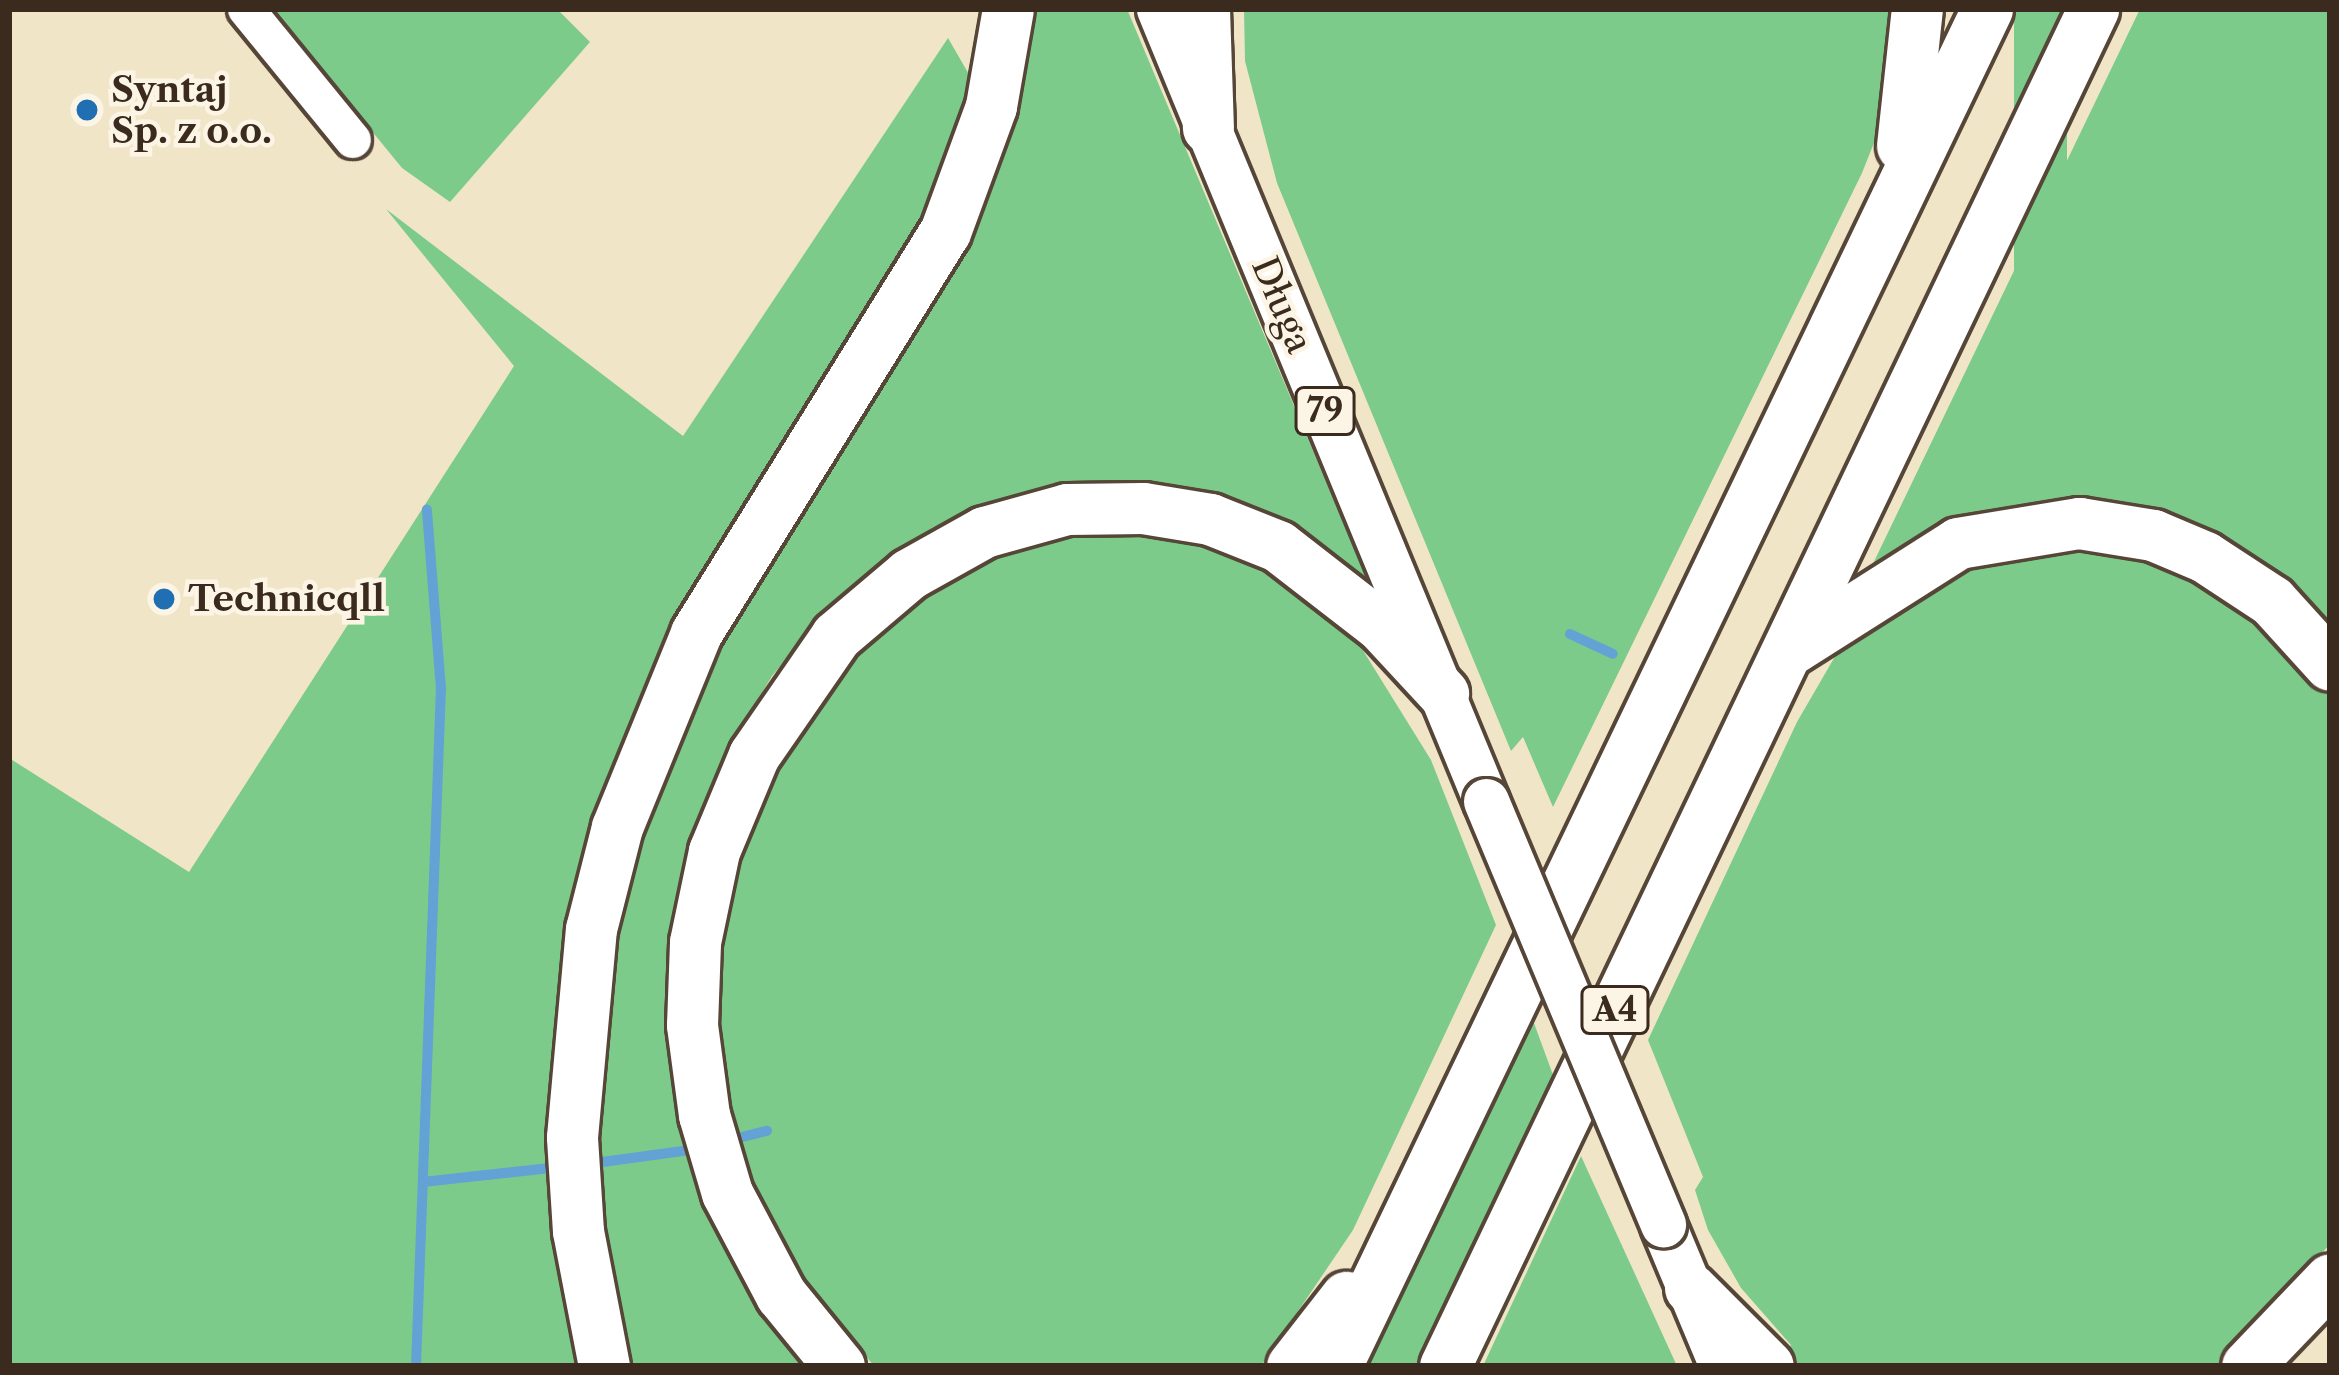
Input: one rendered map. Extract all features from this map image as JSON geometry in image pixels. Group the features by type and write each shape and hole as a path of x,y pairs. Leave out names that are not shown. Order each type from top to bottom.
{"highway":[{"path":"604,1366 578,1232 572,1137 591,929 617,827 696,633 945,232 991,106 1008,9"},
{"path":"1204,9 1208,128"},
{"path":"1868,255 1910,119 1917,9"},
{"path":"1336,1366 1987,9"},
{"name":"A4","path":"1445,1366 2093,9"},
{"path":"838,1366 781,1295 727,1193 704,1115 692,1025 695,942 714,851 754,755 836,636 909,574 984,532 1067,509 1144,508 1210,519 1278,546 1380,626 1443,693"},
{"path":"1785,653 1958,543 2079,523 2153,535 2205,557 2272,601 2330,665"},
{"path":"1292,1366 1408,1215"},
{"path":"2247,1366 2330,1279"},
{"path":"1690,1288 1768,1366"}],"main road":[{"name":"Długa","path":"1159,9 1690,1288"},
{"name":"79","path":"1690,1288 1722,1366"}],"street":[{"path":"246,9 353,140"}],"green space":[{"path":"272,9 557,9 590,42 450,202 402,168"},
{"path":"1029,9 1127,9 1369,584 1285,526 1221,496 1147,482 1094,482 1044,487 932,528 822,616 772,676 722,759 676,901 669,979 808,1366 621,1366 593,1202 598,1006 649,783 753,577 922,318 980,205"},
{"path":"1244,9 1899,9 1895,90 1862,173 1553,807 1523,737 1511,751 1277,183 1245,61"},
{"path":"2014,9 2067,9 2067,993 2014,993"},
{"path":"2140,9 2330,9 2330,641 2177,525 1869,572"},
{"path":"948,38 978,90 923,235 681,621 599,811 568,930 554,1054 551,1160 581,1366 9,1366 9,758 189,872 514,366 386,209 683,436"},
{"path":"1139,528 1206,540 1297,583 1359,644 1431,760 1496,925 1353,1230 1261,1366 874,1366 790,1265 757,1205 719,1077 717,945 728,883 758,787 848,656 954,570 1053,529"},
{"path":"2010,546 2134,547 2250,606 2330,696 2330,1244 2222,1366 1797,1366 1782,1355 1791,1345 1741,1288 1708,1230 1695,1190 1703,1177 1648,1040 1797,722 1837,653 1890,601"},
{"path":"1531,1015 1556,1083 1422,1366 1364,1366"},
{"path":"1581,1156 1677,1366 1483,1366"}],"waterway":[{"path":"416,1366 441,689 427,510"},
{"path":"1570,634 1613,654"},
{"path":"734,1139 767,1131"},
{"path":"595,1163 690,1150"},
{"path":"423,1182 550,1168"}],"place":[{"name":"Syntaj Sp. z o.o.","path":"87,110"},
{"name":"Technicqll","path":"164,599"}]}
